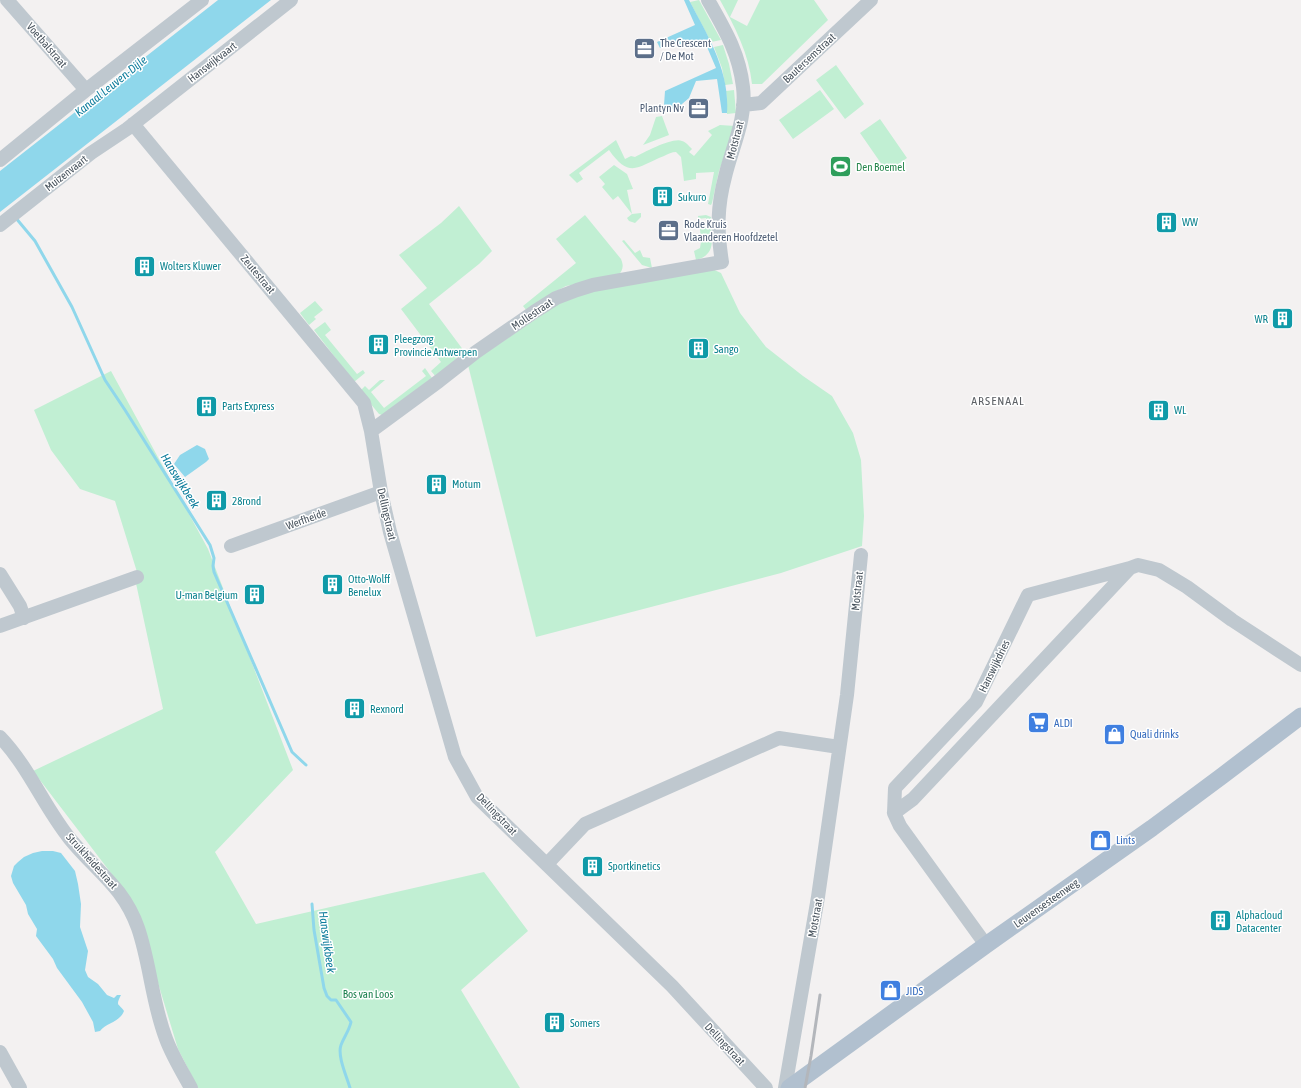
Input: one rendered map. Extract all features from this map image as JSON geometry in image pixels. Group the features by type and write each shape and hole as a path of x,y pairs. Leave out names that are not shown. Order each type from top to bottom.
{"main road":[{"name":"Leuvensesteenweg","path":"789,1088 986,945 1152,828 1301,716"}],"street":[{"name":"Voetbalstraat","path":"7,0 86,90"},
{"path":"0,160 86,90 202,0"},
{"name":"Hanswijkvaart","path":"133,124 291,0"},
{"name":"Motstraat","path":"708,0 730,38 739,63 744,89 742,121 725,176 718,210 718,238 722,262"},
{"name":"Bautersemstraat","path":"743,105 750,106 761,103 871,0"},
{"name":"Muizenvaart","path":"0,225 91,153 133,124"},
{"name":"Zeutestraat","path":"133,124 364,402 371,431"},
{"name":"Mollestraat","path":"371,431 476,352 556,298 593,285 722,262"},
{"name":"Dellingstraat","path":"371,431 381,492 390,532 455,757 478,797 672,986 766,1088"},
{"name":"Werfheide","path":"231,546 381,492"},
{"name":"Motstraat","path":"785,1088 818,897 846,695 861,555"},
{"name":"Hanswijkdries","path":"894,813 896,788 976,702 1028,595 1138,565 1159,570 1187,587 1232,620 1301,664"},
{"path":"986,945 900,826 894,813 913,799 1130,568"},
{"path":"0,574 20,606 24,618"},
{"path":"0,626 136,576"},
{"name":"Struikheidestraat","path":"0,736 27,772 70,838 111,881 127,904 138,927 165,1036 190,1088"},
{"path":"547,864 584,824 779,738 839,747"},
{"path":"0,1052 20,1088"}],"green space":[{"path":"699,0 721,40 711,42 690,2"},
{"path":"720,0 738,0 730,17 747,26 760,0 814,0 828,20 762,84 752,84 745,51"},
{"path":"723,45 733,84 725,85 722,68 714,47"},
{"path":"836,65 864,104 845,119 816,80"},
{"path":"734,90 736,113 727,114 726,91"},
{"path":"820,90 834,109 793,139 779,120"},
{"path":"662,116 669,135 643,145 650,135 656,117"},
{"path":"880,119 907,158 887,172 860,133"},
{"path":"720,125 735,126 719,171 711,205 708,204 714,172 696,173 696,179 684,181 681,157 676,152 670,153 641,166 629,168 616,159 609,150 579,173 583,179 577,183 569,175 616,140 625,159 631,156 635,157 666,143 678,140 687,144 692,149 689,152 694,156 712,135 708,131"},
{"path":"614,165 627,174 633,189 627,190 632,214 618,196 613,200 602,187 605,184 599,177"},
{"path":"459,206 492,251 479,264 429,304 464,351 437,378 431,371 441,362 401,309 427,288 399,255 441,223"},
{"path":"641,213 641,217 635,223 629,221 627,218 632,214"},
{"path":"585,215 621,259 623,266 621,272 618,276 566,286 549,295 527,311 523,306 576,263 556,239"},
{"path":"706,215 711,217 711,249 703,257 696,260 694,251 700,248 700,229 707,227 706,218 698,219 698,216"},
{"path":"624,240 635,253 640,250 643,257 650,258 652,268 642,265 622,241"},
{"path":"710,268 721,273 740,313 766,347 803,376 832,396 853,433 861,460 864,516 862,546 781,573 536,637 468,365 567,298 589,291"},
{"path":"315,301 323,310 314,317 316,319 309,325 300,313"},
{"path":"325,322 331,330 325,335 357,374 363,370 365,373 354,382 314,330"},
{"path":"425,368 432,378 382,415 379,414 360,391 365,386 369,390 380,380 385,380 371,392 384,408 426,376 422,371"},
{"name":"Bos van Loos","path":"111,371 208,549 293,770 215,852 256,924 484,872 528,931 461,990 520,1088 198,1088 178,1049 152,963 130,898 33,771 163,709 134,574 137,572 115,501 80,489 51,450 34,410"}],"water":[{"name":"Kanaal Leuven-Dijle","path":"218,0 271,0 0,212 0,171"},
{"path":"684,0 689,0 716,54 725,83 727,113 722,113 717,79 696,81 689,98 675,110 664,105 665,91 716,68 704,40 660,48 657,42 695,25"},
{"path":"197,445 205,449 209,459 185,477 174,464 180,455"},
{"path":"42,851 61,853 75,871 81,904 80,927 88,951 85,970 88,977 98,984 107,995 114,998 117,995 121,995 118,1004 124,1011 122,1015 100,1031 95,1032 93,1022 82,1002 36,936 37,929 28,914 26,905 13,883 11,876 14,866 24,857"}],"waterway":[{"name":"Hanswijkbeek","path":"15,217 35,241 72,307 105,380 210,545 214,558 214,572 292,752 306,765"},
{"name":"Hanswijkbeek","path":"312,904 314,930 324,988 327,996 331,1000 336,1000 351,1022 340,1050 341,1061 350,1088"}],"railway":[{"path":"805,1088 820,995"}],"place":[{"name":"The Crescent / De Mot","path":"645,49"},
{"name":"Plantyn Nv","path":"699,108"},
{"name":"Den Boemel","path":"841,167"},
{"name":"Sukuro","path":"662,197"},
{"name":"WW","path":"1166,222"},
{"name":"Rode Kruis Vlaanderen Hoofdzetel","path":"668,230"},
{"name":"Wolters Kluwer","path":"144,266"},
{"name":"WR","path":"1283,319"},
{"name":"Pleegzorg Provincie Antwerpen","path":"379,345"},
{"name":"Sango","path":"699,349"},
{"name":"Parts Express","path":"206,406"},
{"name":"WL","path":"1158,410"},
{"name":"Motum","path":"436,484"},
{"name":"28rond","path":"216,501"},
{"name":"Otto-Wolff Benelux","path":"332,585"},
{"name":"U-man Belgium","path":"254,595"},
{"name":"Rexnord","path":"354,709"},
{"name":"ALDI","path":"1039,723"},
{"name":"Quali drinks","path":"1115,734"},
{"name":"Lints","path":"1100,840"},
{"name":"Sportkinetics","path":"593,866"},
{"name":"Alphacloud Datacenter","path":"1221,921"},
{"name":"JIDS","path":"890,991"},
{"name":"Somers","path":"555,1023"}],"district":[{"name":"ARSENAAL","path":"998,401"}]}
